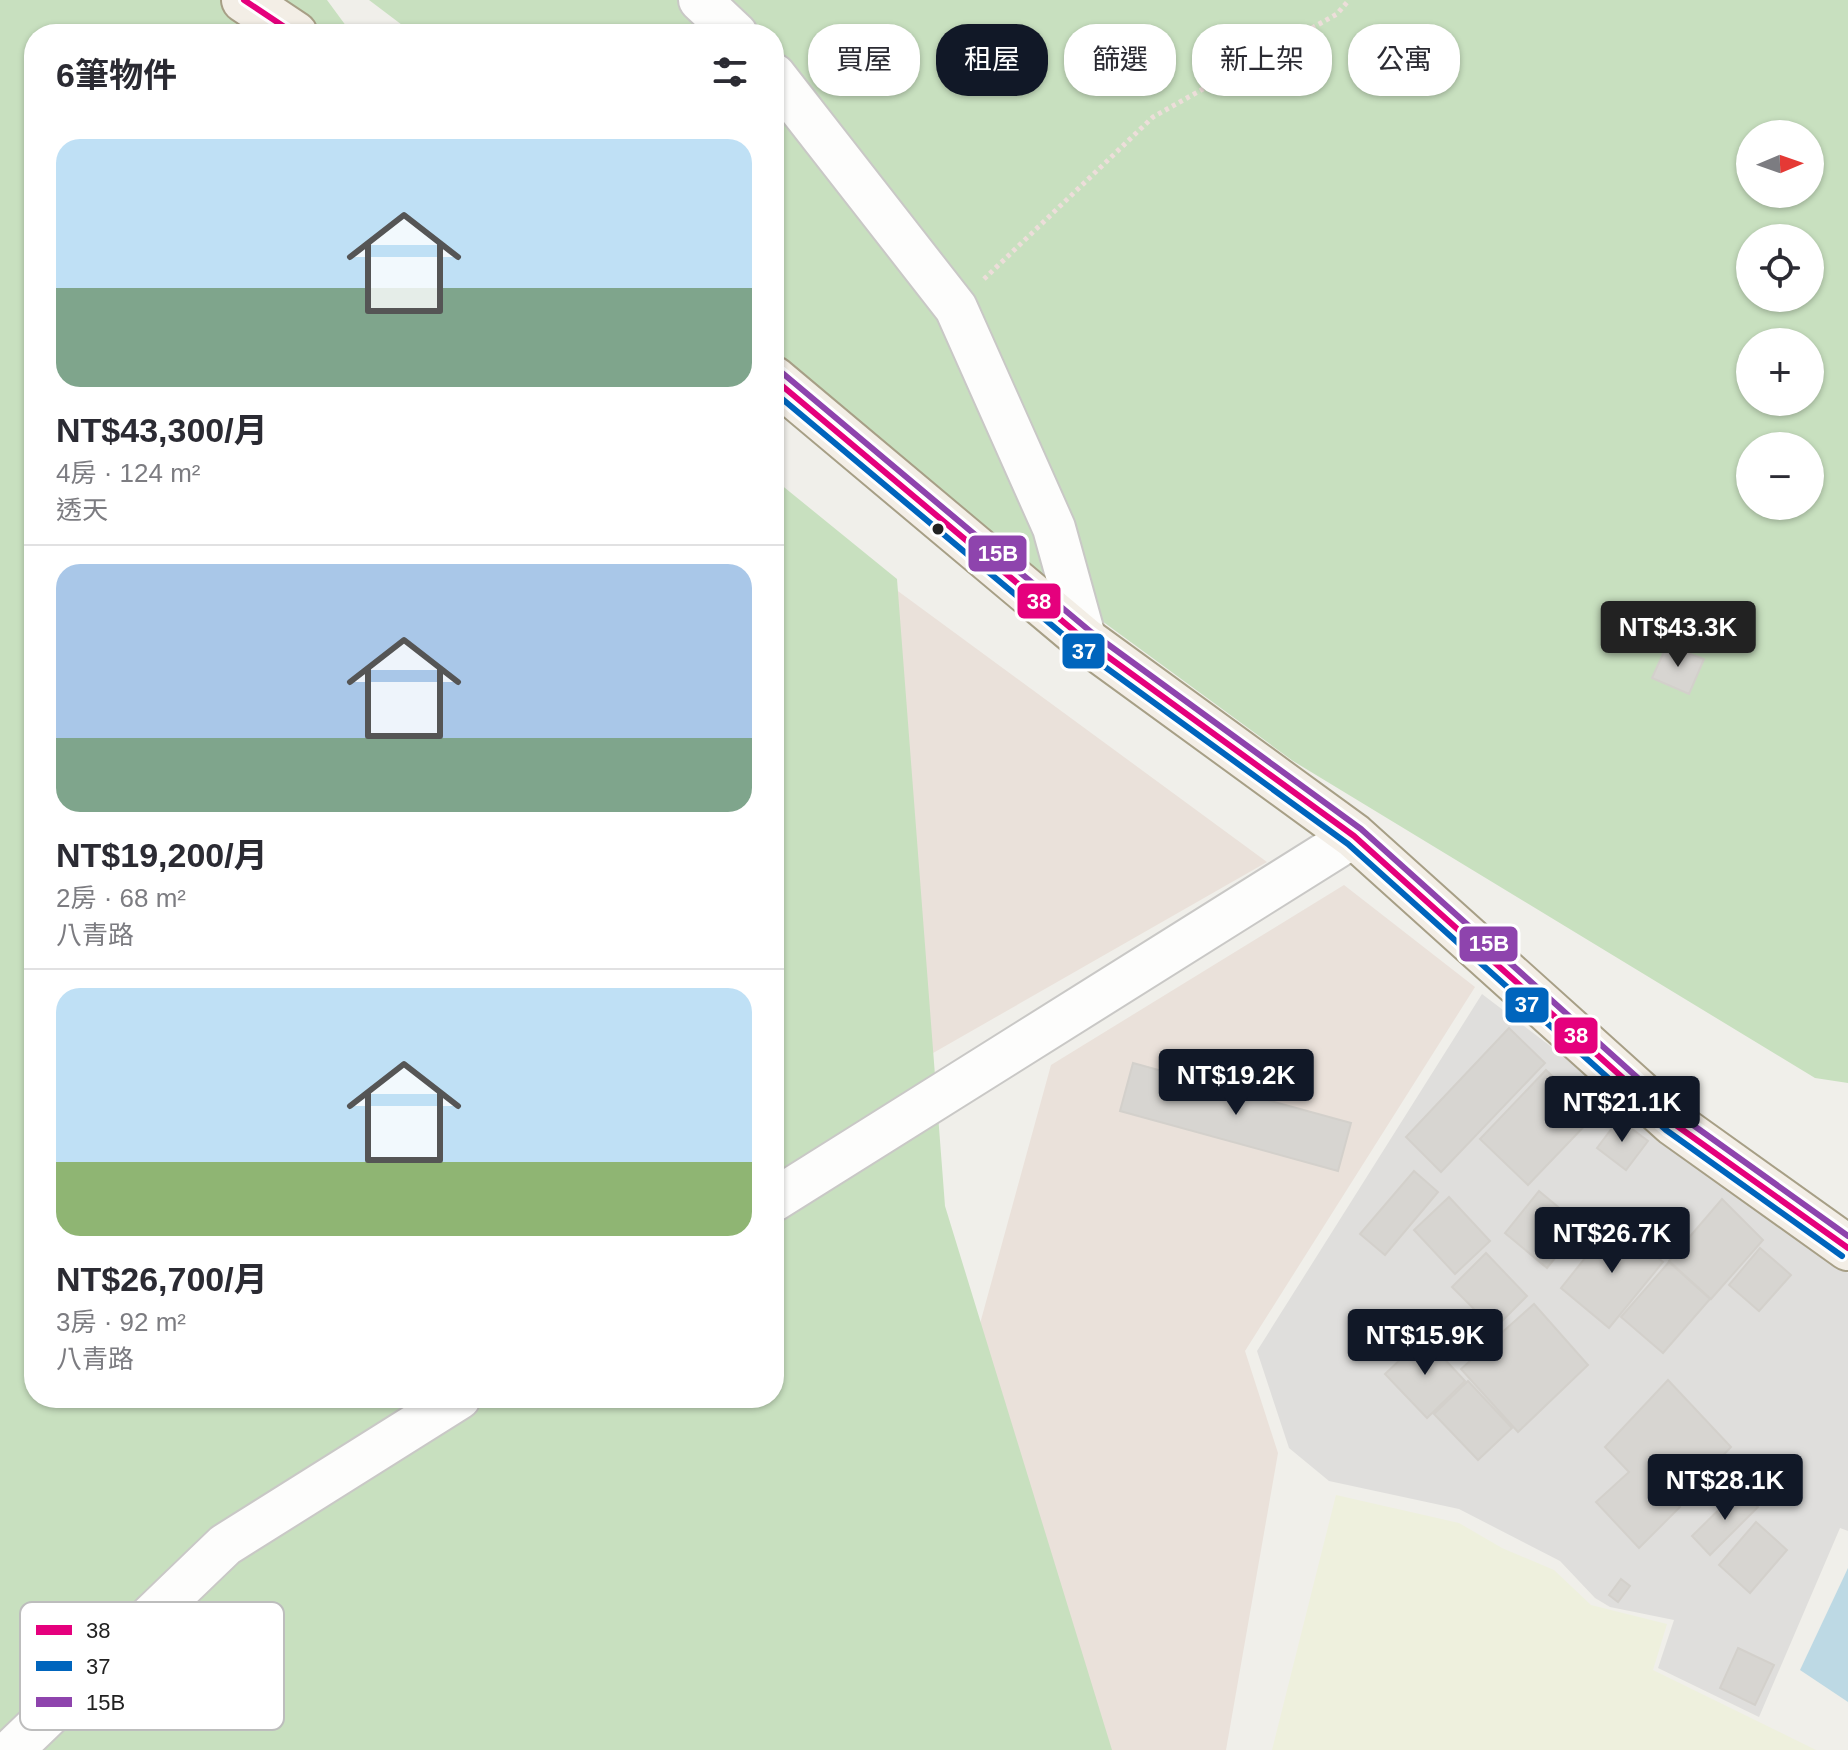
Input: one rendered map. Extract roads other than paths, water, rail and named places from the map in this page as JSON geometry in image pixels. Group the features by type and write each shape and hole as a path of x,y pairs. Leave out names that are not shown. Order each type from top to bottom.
{"main road":[{"path":"244,0 280,24"},
{"path":"784,387 1085,640 1354,836 1673,1123 1848,1248"}],"street":[{"path":"700,0 725,24"},
{"path":"784,88 956,308 1054,528 1085,640"},
{"path":"784,1194 1354,836"},
{"path":"166,1602 225,1545 443,1408"},
{"path":"12,1750 33,1730"}],"water":[{"path":"1848,1568 1848,1702 1800,1670"}]}
